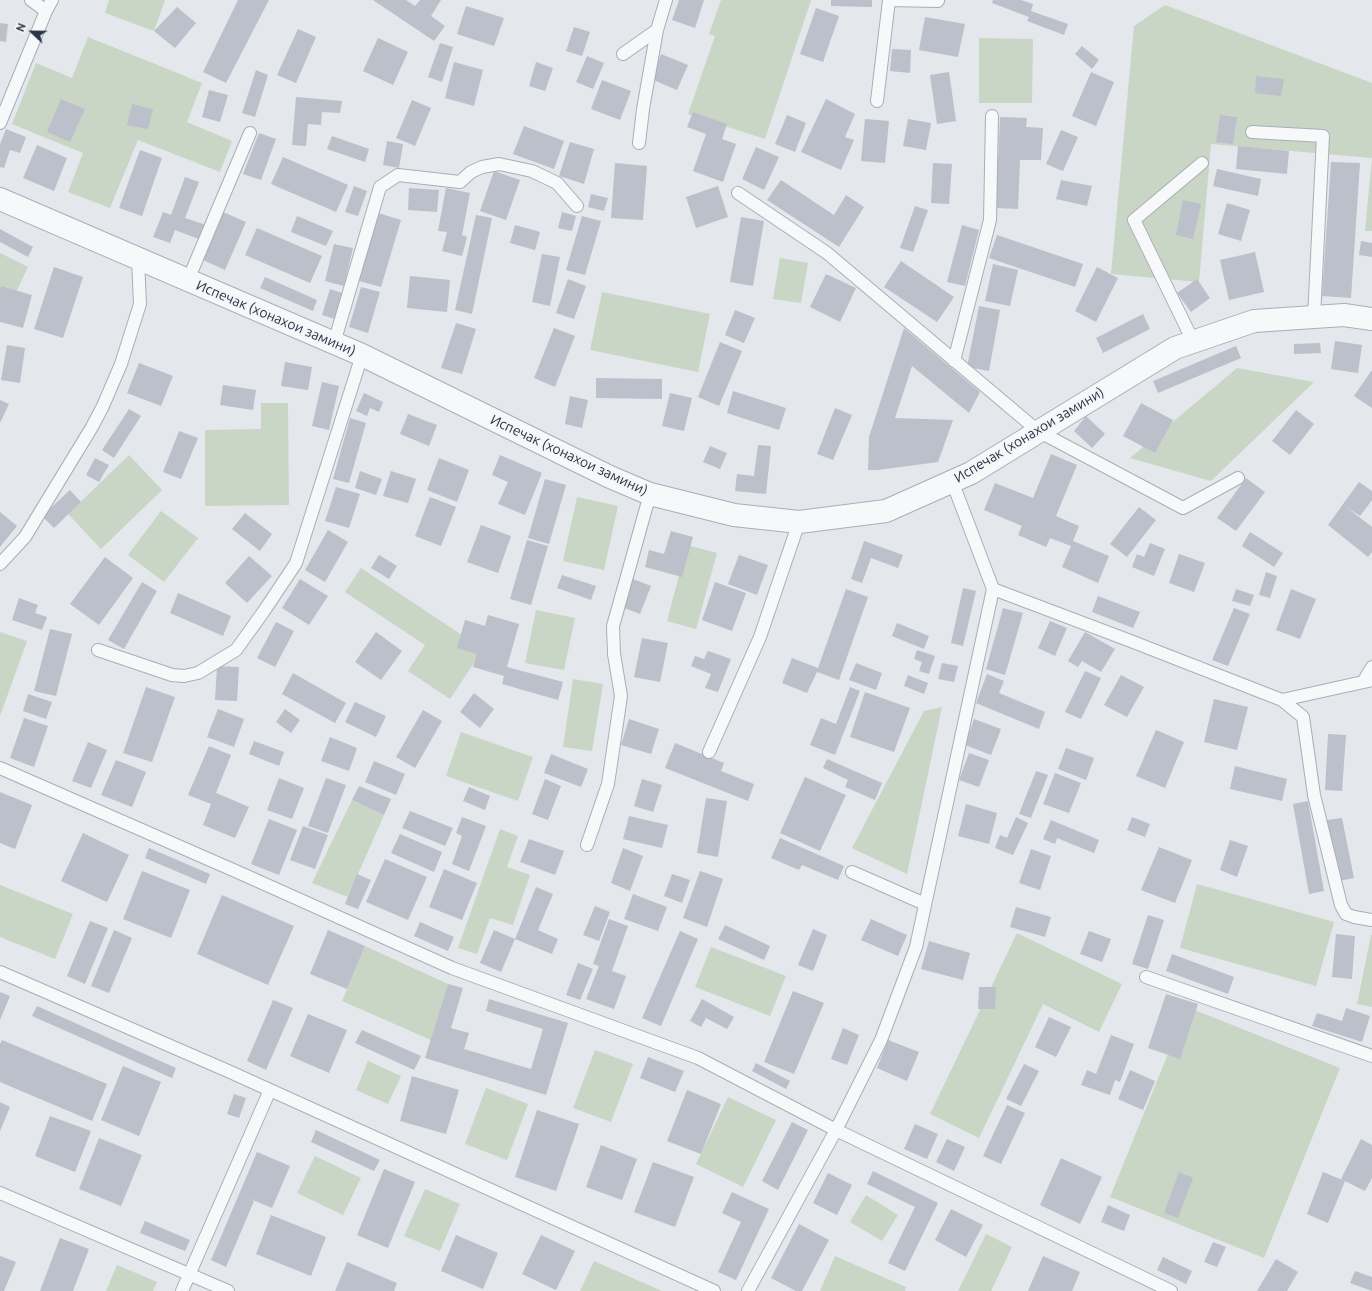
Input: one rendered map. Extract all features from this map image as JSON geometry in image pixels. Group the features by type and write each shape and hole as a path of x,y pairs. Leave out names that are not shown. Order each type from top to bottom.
{"street":[{"name":"Испечак (хонахои замини)","path":"0,199 138,260 362,355 610,477 650,494 734,515 798,522 886,510 970,473 1175,348 1254,321 1344,315 1372,319"}],"lane":[{"path":"32,0 46,11"},
{"path":"0,123 46,11 52,0"},
{"path":"639,143 643,109 657,30 666,0"},
{"path":"877,101 889,0 938,2 938,0"},
{"path":"623,54 657,30"},
{"path":"954,360 990,220 992,116"},
{"path":"1252,132 1323,136 1314,317"},
{"path":"188,280 250,133"},
{"path":"1193,342 1134,220 1202,163"},
{"path":"334,343 380,187 398,175 460,182 471,172 482,167 499,164 532,171 557,183 577,206"},
{"path":"738,193 827,253 1038,431 1183,508 1238,478"},
{"path":"0,564 25,537 103,406 121,364 140,304 138,260"},
{"path":"98,650 172,675 184,676 198,673 236,650 296,564 362,355"},
{"path":"748,1291 836,1130 881,1040 916,947 993,589 952,481"},
{"path":"587,845 608,784 621,696 614,654 613,626 650,494"},
{"path":"709,752 760,637 798,522"},
{"path":"993,589 1282,700 1303,717 1314,795 1341,906 1346,914 1372,920"},
{"path":"1282,700 1367,681 1372,667"},
{"path":"0,768 248,876 452,968 698,1058 836,1130 1171,1291"},
{"path":"852,872 925,904"},
{"path":"0,972 270,1090 714,1291"},
{"path":"1146,977 1372,1056"},
{"path":"182,1291 270,1090"},
{"path":"0,1193 228,1291"}],"green space":[{"path":"109,0 165,0 154,31 105,13"},
{"path":"721,0 811,0 765,139 688,114 715,36 709,34"},
{"path":"1165,5 1372,83 1372,158 1211,144 1199,282 1111,274 1134,26"},
{"path":"88,37 202,83 187,122 232,141 220,172 138,140 110,208 68,192 83,153 12,124 36,63 72,78"},
{"path":"979,38 1033,39 1032,103 979,103"},
{"path":"1372,158 1372,231 1365,231"},
{"path":"0,253 28,267 4,317 0,315"},
{"path":"780,258 808,263 801,303 773,299"},
{"path":"602,292 710,314 698,372 590,350"},
{"path":"1237,368 1314,382 1211,481 1130,458"},
{"path":"261,403 288,403 289,505 205,506 205,430 261,429"},
{"path":"129,455 162,490 101,549 68,514"},
{"path":"577,497 618,506 604,570 563,561"},
{"path":"161,511 198,538 164,582 128,555"},
{"path":"687,545 717,553 696,629 667,621"},
{"path":"361,568 483,649 450,699 408,671 425,645 345,592"},
{"path":"536,610 575,618 564,670 525,663"},
{"path":"0,632 27,641 0,716"},
{"path":"573,679 603,684 592,751 563,747"},
{"path":"942,707 907,874 852,848 924,711"},
{"path":"461,732 533,757 518,801 446,776"},
{"path":"352,800 384,815 348,897 312,883"},
{"path":"500,829 518,836 507,867 530,875 513,925 490,918 477,954 458,948"},
{"path":"1197,884 1334,922 1316,986 1180,948"},
{"path":"0,885 73,914 55,959 0,937"},
{"path":"1017,933 1122,984 1099,1032 1043,1004 979,1138 930,1114"},
{"path":"1372,935 1372,1007 1357,1004"},
{"path":"365,946 448,984 431,1040 342,1001"},
{"path":"711,947 786,976 770,1016 695,987"},
{"path":"1187,1007 1340,1068 1264,1258 1110,1197"},
{"path":"595,1050 633,1064 611,1122 573,1108"},
{"path":"368,1061 401,1076 388,1104 356,1090"},
{"path":"486,1088 528,1104 507,1160 465,1144"},
{"path":"728,1097 776,1120 743,1187 696,1164"},
{"path":"315,1156 361,1178 343,1215 297,1193"},
{"path":"425,1189 460,1204 440,1251 404,1236"},
{"path":"866,1195 898,1215 882,1241 850,1222"},
{"path":"986,1234 1012,1247 991,1291 958,1291"},
{"path":"835,1256 906,1287 905,1291 820,1291"},
{"path":"594,1261 662,1291 580,1291"},
{"path":"117,1265 157,1282 153,1291 106,1291"}],"building":[{"path":"238,0 269,0 226,83 203,72"},
{"path":"373,0 406,0 415,6 420,0 441,0 431,16 445,26 434,41"},
{"path":"679,0 704,0 695,28 672,20"},
{"path":"831,0 872,0 872,7 831,6"},
{"path":"993,0 1021,0 1033,4 1031,11 1068,24 1064,35 1027,21 1029,17 992,3"},
{"path":"466,6 504,18 494,46 457,34"},
{"path":"177,7 196,23 175,48 154,31"},
{"path":"816,8 839,16 823,62 800,54"},
{"path":"925,17 965,24 958,57 919,50"},
{"path":"0,23 8,24 6,42 0,41"},
{"path":"574,27 590,32 582,56 566,51"},
{"path":"298,29 316,37 296,83 277,75"},
{"path":"378,38 408,52 393,85 363,71"},
{"path":"440,43 453,47 442,82 428,77"},
{"path":"1082,46 1099,60 1092,69 1075,54"},
{"path":"892,49 911,50 910,73 890,71"},
{"path":"661,54 688,65 677,90 651,79"},
{"path":"587,56 604,63 593,89 576,82"},
{"path":"454,62 483,70 474,106 445,98"},
{"path":"536,62 553,68 545,91 529,86"},
{"path":"256,70 268,75 255,117 242,113"},
{"path":"949,72 956,121 937,124 930,75"},
{"path":"1091,72 1114,82 1096,126 1072,116"},
{"path":"1256,76 1284,79 1281,96 1255,93"},
{"path":"602,80 631,91 620,120 591,109"},
{"path":"209,90 228,95 220,122 202,117"},
{"path":"296,97 342,101 340,113 322,112 321,125 308,124 306,146 292,145"},
{"path":"61,99 85,109 70,142 47,132"},
{"path":"826,99 855,114 845,137 854,140 841,170 801,152"},
{"path":"412,100 431,108 415,146 396,138"},
{"path":"132,104 153,109 148,129 127,125"},
{"path":"693,112 727,124 722,139 736,144 723,182 693,171 706,134 687,127"},
{"path":"787,115 806,123 795,152 775,144"},
{"path":"1220,115 1237,117 1233,144 1216,142"},
{"path":"1000,117 1027,118 1026,127 1043,128 1041,160 1020,160 1018,209 996,208"},
{"path":"865,119 889,121 885,163 861,161"},
{"path":"908,119 931,123 926,150 903,146"},
{"path":"524,126 564,141 554,169 513,154"},
{"path":"6,129 26,137 20,153 10,150 4,168 0,167 0,144"},
{"path":"1061,130 1078,137 1063,171 1046,164"},
{"path":"259,133 276,139 261,180 243,174"},
{"path":"332,136 369,149 365,162 327,149"},
{"path":"387,141 403,144 399,168 383,165"},
{"path":"570,142 594,149 584,184 559,176"},
{"path":"37,145 67,158 54,191 23,178"},
{"path":"1238,146 1289,151 1287,174 1236,169"},
{"path":"756,147 779,157 764,190 742,179"},
{"path":"140,150 162,158 142,216 119,208"},
{"path":"283,157 348,185 336,212 271,184"},
{"path":"1331,162 1360,163 1351,298 1322,296"},
{"path":"615,163 647,166 643,220 611,218"},
{"path":"933,163 952,164 949,204 931,203"},
{"path":"1217,169 1261,179 1258,196 1213,186"},
{"path":"494,171 520,180 506,220 480,211"},
{"path":"185,177 199,182 185,218 206,225 201,240 175,230 170,243 153,237 163,212 171,215"},
{"path":"781,180 834,215 846,195 864,207 839,247 767,200"},
{"path":"1061,180 1092,186 1087,206 1056,199"},
{"path":"354,186 367,191 358,216 345,212"},
{"path":"718,186 728,217 696,228 686,197"},
{"path":"409,188 439,190 437,212 408,210"},
{"path":"446,188 470,193 462,235 467,237 462,256 442,251 447,232 438,231"},
{"path":"591,194 608,198 604,211 588,207"},
{"path":"1183,200 1201,204 1193,239 1176,235"},
{"path":"1227,203 1250,210 1241,241 1218,234"},
{"path":"915,206 928,210 913,252 900,248"},
{"path":"223,212 246,222 225,270 203,260"},
{"path":"562,212 576,216 572,231 558,228"},
{"path":"378,213 401,220 381,287 359,281"},
{"path":"476,215 492,218 472,314 455,310"},
{"path":"297,216 333,231 326,246 291,232"},
{"path":"582,216 601,221 585,275 566,270"},
{"path":"741,217 764,221 753,286 730,282"},
{"path":"515,225 540,232 535,250 510,243"},
{"path":"962,225 979,230 965,286 947,282"},
{"path":"257,228 322,256 310,283 245,255"},
{"path":"0,229 33,247 28,257 0,242"},
{"path":"997,235 1083,264 1075,287 989,258"},
{"path":"1361,241 1372,243 1372,257 1359,255"},
{"path":"334,244 353,248 344,286 325,281"},
{"path":"1255,252 1264,292 1229,300 1220,260"},
{"path":"542,254 560,257 550,306 532,302"},
{"path":"901,261 954,297 937,322 884,287"},
{"path":"993,264 1018,270 1010,306 985,301"},
{"path":"54,267 83,277 63,338 34,329"},
{"path":"1097,267 1118,278 1096,322 1075,311"},
{"path":"826,274 856,288 840,322 810,307"},
{"path":"410,276 450,280 447,312 407,308"},
{"path":"265,277 317,300 313,311 260,288"},
{"path":"568,279 586,286 574,319 556,313"},
{"path":"1197,279 1210,298 1191,312 1177,293"},
{"path":"1,286 32,295 23,328 0,322"},
{"path":"361,287 380,292 368,333 349,327"},
{"path":"330,289 345,294 338,320 322,315"},
{"path":"979,306 1000,310 989,371 967,367"},
{"path":"735,310 755,318 744,343 725,335"},
{"path":"1143,314 1150,329 1103,353 1096,338"},
{"path":"456,323 476,329 462,374 441,368"},
{"path":"554,328 575,336 555,387 534,378"},
{"path":"904,328 980,392 969,413 912,366 895,418 953,420 938,462 868,470 869,437"},
{"path":"1335,341 1362,345 1358,373 1331,369"},
{"path":"720,342 742,351 719,406 698,397"},
{"path":"1320,343 1321,353 1294,354 1294,344"},
{"path":"7,345 25,348 20,383 1,380"},
{"path":"1236,346 1241,358 1158,393 1153,381"},
{"path":"285,362 312,367 308,390 281,386"},
{"path":"139,363 173,376 161,406 127,393"},
{"path":"1372,370 1372,408 1354,396"},
{"path":"596,378 662,379 662,399 596,398"},
{"path":"322,382 339,386 329,430 312,426"},
{"path":"223,385 256,390 253,410 220,405"},
{"path":"733,391 786,408 779,430 727,413"},
{"path":"364,393 383,402 379,412 370,408 367,416 356,411"},
{"path":"670,393 692,398 684,431 662,426"},
{"path":"570,396 588,400 582,428 565,424"},
{"path":"0,400 9,404 0,423"},
{"path":"1141,403 1173,420 1155,453 1123,436"},
{"path":"835,408 852,415 833,460 817,454"},
{"path":"129,409 141,416 114,458 102,450"},
{"path":"1296,410 1314,424 1290,455 1272,441"},
{"path":"408,414 437,425 429,446 400,434"},
{"path":"1086,416 1105,434 1092,448 1074,431"},
{"path":"350,418 366,423 349,483 333,479"},
{"path":"179,431 198,438 181,479 163,472"},
{"path":"758,445 771,446 766,494 735,491 737,474 754,476"},
{"path":"710,446 727,453 720,469 703,462"},
{"path":"1051,454 1077,465 1056,516 1079,526 1073,541 1109,556 1098,583 1062,567 1071,546 1050,538 1046,547 1018,535 1022,526 984,510 995,483 1033,498"},
{"path":"500,455 542,473 525,515 498,504 508,482 492,475"},
{"path":"95,458 109,465 99,482 86,475"},
{"path":"439,458 469,470 457,502 427,490"},
{"path":"360,471 382,479 376,495 355,488"},
{"path":"391,471 416,479 408,503 383,496"},
{"path":"1246,478 1265,492 1236,531 1217,518"},
{"path":"545,479 566,485 549,544 528,538"},
{"path":"1359,482 1372,491 1372,500 1360,516 1346,507 1372,527 1372,552 1368,557 1328,525"},
{"path":"336,487 360,494 349,528 325,521"},
{"path":"70,490 81,502 54,528 42,516"},
{"path":"430,497 456,507 441,546 415,536"},
{"path":"1139,507 1156,520 1127,557 1110,544"},
{"path":"0,512 17,526 0,547"},
{"path":"245,513 272,534 260,551 232,529"},
{"path":"481,525 511,536 498,573 467,562"},
{"path":"328,530 348,542 325,582 305,570"},
{"path":"671,531 693,537 682,577 645,567 649,550 664,554"},
{"path":"1250,532 1283,553 1274,567 1242,546"},
{"path":"527,540 548,546 531,605 510,599"},
{"path":"864,541 903,555 898,568 871,558 862,583 851,579"},
{"path":"1150,543 1165,549 1154,576 1132,567 1137,554 1144,557"},
{"path":"1179,554 1205,563 1194,592 1169,583"},
{"path":"379,555 397,566 389,579 371,568"},
{"path":"739,555 768,565 757,595 728,584"},
{"path":"249,556 272,576 247,603 225,583"},
{"path":"105,557 133,578 99,625 70,604"},
{"path":"1266,572 1277,576 1270,598 1259,595"},
{"path":"562,575 596,586 591,600 557,588"},
{"path":"300,579 328,596 309,625 282,608"},
{"path":"633,579 651,586 640,614 622,607"},
{"path":"142,582 157,591 124,649 108,640"},
{"path":"715,582 746,593 732,631 702,620"},
{"path":"963,588 976,591 963,646 951,643"},
{"path":"846,589 868,597 839,680 817,672 807,693 782,683 792,658 818,668"},
{"path":"1236,589 1254,595 1250,606 1232,601"},
{"path":"1291,589 1316,599 1300,639 1276,630"},
{"path":"178,593 231,616 223,636 170,613"},
{"path":"1098,596 1140,612 1133,628 1092,612"},
{"path":"19,598 38,605 35,613 47,617 42,630 12,620"},
{"path":"1003,608 1023,613 1005,675 986,669"},
{"path":"1234,608 1250,614 1228,666 1212,660"},
{"path":"488,615 519,624 507,667 563,682 558,700 502,684 504,676 473,667 477,654 457,648 465,620 485,626"},
{"path":"1050,621 1067,628 1055,656 1038,648"},
{"path":"276,622 294,631 275,667 257,658"},
{"path":"897,623 929,636 924,649 892,636"},
{"path":"50,629 72,634 56,696 34,691"},
{"path":"376,632 402,651 381,680 355,662"},
{"path":"1085,632 1115,649 1101,672 1082,661 1078,667 1068,661"},
{"path":"642,638 668,643 660,682 634,677"},
{"path":"917,650 935,656 929,674 919,671 922,662 914,659"},
{"path":"708,651 731,659 718,692 705,688 711,674 691,666 695,656 704,659"},
{"path":"856,663 882,673 876,690 849,680"},
{"path":"942,663 958,666 954,682 938,679"},
{"path":"217,666 239,667 237,701 215,700"},
{"path":"1085,671 1101,678 1081,719 1065,712"},
{"path":"293,673 346,703 335,723 282,694"},
{"path":"987,674 1004,681 999,693 1045,712 1039,729 976,703"},
{"path":"908,675 928,683 924,694 904,686"},
{"path":"1121,675 1144,687 1127,717 1104,705"},
{"path":"146,687 175,697 152,762 123,753"},
{"path":"850,687 860,691 835,755 810,745 821,718 836,724"},
{"path":"865,692 910,708 894,752 850,737"},
{"path":"474,693 494,709 480,728 460,712"},
{"path":"28,694 52,702 46,719 23,711"},
{"path":"1214,699 1248,707 1237,750 1204,742"},
{"path":"355,702 386,716 376,737 345,722"},
{"path":"218,709 244,719 234,747 207,737"},
{"path":"285,709 300,720 291,733 276,722"},
{"path":"423,710 442,721 415,768 396,757"},
{"path":"24,718 48,726 34,767 10,758"},
{"path":"629,719 659,729 651,754 621,745"},
{"path":"974,719 1001,729 991,755 965,745"},
{"path":"1156,730 1184,742 1165,788 1136,776"},
{"path":"1328,734 1346,735 1342,791 1325,790"},
{"path":"330,737 357,748 349,771 321,761"},
{"path":"254,741 284,752 279,766 249,754"},
{"path":"88,742 107,750 91,788 72,781"},
{"path":"675,743 724,763 721,771 754,784 748,801 665,768"},
{"path":"209,746 231,755 216,793 249,807 235,838 203,825 211,804 188,795"},
{"path":"1066,748 1094,758 1086,780 1058,769"},
{"path":"969,753 989,760 979,787 959,780"},
{"path":"551,754 588,769 581,787 544,773"},
{"path":"827,759 882,783 875,800 845,787 848,780 823,768"},
{"path":"116,760 146,772 132,807 101,795"},
{"path":"374,761 405,774 396,795 365,782"},
{"path":"1235,766 1287,779 1282,801 1230,789"},
{"path":"1036,771 1048,775 1031,818 1019,814"},
{"path":"1055,773 1081,783 1069,813 1043,804"},
{"path":"805,777 846,795 820,851 780,833"},
{"path":"279,778 304,788 292,819 267,810"},
{"path":"326,778 346,785 328,833 308,826"},
{"path":"545,779 561,786 548,820 532,814"},
{"path":"642,779 662,785 653,812 634,806"},
{"path":"359,786 391,799 384,815 352,800"},
{"path":"469,787 490,796 485,810 463,801"},
{"path":"0,792 32,805 15,849 0,843"},
{"path":"706,798 727,801 718,857 697,853"},
{"path":"1308,801 1324,891 1309,894 1293,804"},
{"path":"966,804 997,813 989,844 958,836"},
{"path":"410,811 453,828 445,846 402,828"},
{"path":"629,816 668,825 662,848 623,839"},
{"path":"462,817 486,826 469,871 452,864 462,836 456,833"},
{"path":"1016,817 1028,823 1013,855 995,848 1000,835 1007,838"},
{"path":"1132,817 1150,824 1145,837 1127,830"},
{"path":"1342,818 1354,878 1339,881 1327,820"},
{"path":"269,819 297,830 279,875 251,864"},
{"path":"1051,820 1099,840 1094,853 1057,838 1055,844 1043,839"},
{"path":"303,826 328,835 315,869 290,860"},
{"path":"83,833 129,855 107,902 61,881"},
{"path":"400,834 442,852 434,872 391,853"},
{"path":"780,838 844,866 838,880 802,865 799,870 771,858"},
{"path":"529,839 564,851 555,875 520,862"},
{"path":"1230,840 1248,846 1237,877 1220,870"},
{"path":"1159,847 1192,860 1175,903 1141,890"},
{"path":"149,848 210,874 206,884 145,858"},
{"path":"623,848 643,856 630,891 611,883"},
{"path":"1031,849 1051,856 1040,890 1019,883"},
{"path":"385,859 427,877 408,920 366,902"},
{"path":"444,869 477,883 462,920 429,907"},
{"path":"142,871 190,890 171,938 123,919"},
{"path":"700,871 723,879 707,927 683,918"},
{"path":"357,874 371,880 358,909 345,904"},
{"path":"672,874 690,880 682,903 664,896"},
{"path":"536,887 553,894 538,930 558,939 552,954 515,939"},
{"path":"633,894 667,907 658,931 624,919"},
{"path":"222,895 294,926 268,985 197,954"},
{"path":"595,906 610,912 599,941 583,935"},
{"path":"1016,907 1051,917 1045,937 1010,927"},
{"path":"1148,915 1164,920 1148,969 1132,964"},
{"path":"609,919 628,926 612,971 626,976 614,1009 586,999 599,966 593,964"},
{"path":"871,919 907,935 898,956 861,940"},
{"path":"90,921 108,928 85,984 67,976"},
{"path":"420,922 454,937 448,951 414,936"},
{"path":"725,925 770,946 764,960 718,939"},
{"path":"813,929 827,935 813,971 798,965"},
{"path":"114,930 132,938 109,993 91,986"},
{"path":"328,930 365,946 347,989 310,974"},
{"path":"494,930 515,939 501,972 480,963"},
{"path":"680,931 698,939 661,1026 642,1018"},
{"path":"1089,931 1111,939 1102,962 1080,954"},
{"path":"1336,934 1355,936 1352,979 1332,977"},
{"path":"929,941 970,953 963,980 921,969"},
{"path":"1172,954 1234,977 1228,994 1166,971"},
{"path":"578,963 593,969 580,1000 566,995"},
{"path":"448,984 463,988 451,1028 469,1033 464,1049 531,1069 543,1029 486,1011 489,999 568,1023 546,1095 425,1058"},
{"path":"979,987 996,987 995,1009 978,1009"},
{"path":"793,991 824,1003 794,1074 764,1062"},
{"path":"0,992 10,996 0,1020"},
{"path":"1166,994 1198,1004 1180,1059 1148,1048"},
{"path":"702,999 734,1017 727,1029 706,1018 701,1027 690,1021"},
{"path":"273,1000 293,1008 266,1070 247,1061"},
{"path":"37,1006 176,1068 172,1078 32,1016"},
{"path":"1346,1008 1370,1016 1362,1042 1312,1026 1317,1013 1342,1021"},
{"path":"308,1014 347,1030 329,1073 290,1056"},
{"path":"1049,1017 1071,1027 1056,1057 1035,1047"},
{"path":"843,1028 859,1035 847,1065 831,1059"},
{"path":"362,1030 421,1056 414,1070 355,1043"},
{"path":"1111,1035 1134,1044 1120,1082 1115,1080 1110,1095 1081,1085 1087,1070 1096,1074"},
{"path":"2,1040 107,1084 92,1121 0,1082 0,1044"},
{"path":"888,1040 919,1052 907,1081 877,1068"},
{"path":"648,1057 684,1071 675,1092 640,1078"},
{"path":"756,1063 790,1081 786,1089 752,1071"},
{"path":"1024,1064 1039,1071 1021,1106 1006,1099"},
{"path":"123,1066 161,1082 139,1136 101,1120"},
{"path":"1130,1070 1155,1081 1143,1110 1118,1099"},
{"path":"412,1076 459,1090 446,1134 400,1121"},
{"path":"687,1090 721,1104 701,1154 667,1141"},
{"path":"234,1094 246,1098 239,1118 227,1114"},
{"path":"0,1102 10,1107 0,1131"},
{"path":"1007,1105 1025,1113 1001,1164 983,1156"},
{"path":"537,1110 579,1124 556,1191 515,1177"},
{"path":"50,1116 91,1131 75,1172 35,1156"},
{"path":"792,1122 808,1130 778,1190 762,1181"},
{"path":"915,1124 938,1134 927,1159 904,1149"},
{"path":"316,1130 380,1160 374,1171 311,1142"},
{"path":"99,1138 142,1155 121,1206 79,1189"},
{"path":"947,1139 965,1147 954,1171 936,1162"},
{"path":"1361,1139 1372,1145 1372,1178 1365,1191 1341,1179"},
{"path":"601,1145 637,1159 622,1200 586,1187"},
{"path":"257,1152 290,1166 272,1208 248,1198 254,1201 226,1267 211,1260"},
{"path":"1061,1158 1102,1177 1080,1224 1040,1205"},
{"path":"653,1162 694,1177 675,1227 634,1212"},
{"path":"384,1169 415,1182 388,1248 357,1235"},
{"path":"873,1171 938,1203 905,1271 888,1263 915,1207 867,1184"},
{"path":"1179,1172 1193,1178 1178,1218 1164,1213"},
{"path":"1323,1172 1345,1181 1328,1223 1307,1214"},
{"path":"828,1173 852,1185 837,1215 813,1203"},
{"path":"732,1192 769,1209 736,1280 718,1272 741,1222 722,1213"},
{"path":"1108,1205 1130,1215 1124,1231 1101,1222"},
{"path":"951,1209 983,1225 966,1257 935,1240"},
{"path":"271,1215 326,1237 311,1276 256,1254"},
{"path":"145,1221 190,1240 185,1251 140,1233"},
{"path":"799,1224 829,1240 802,1291 796,1291 771,1278"},
{"path":"456,1235 498,1253 483,1289 441,1271"},
{"path":"541,1235 575,1251 556,1290 522,1274"},
{"path":"60,1238 89,1249 73,1291 40,1291"},
{"path":"1213,1242 1226,1247 1217,1267 1204,1262"},
{"path":"0,1256 16,1262 4,1291 0,1291"},
{"path":"1043,1256 1080,1272 1072,1291 1028,1291"},
{"path":"1163,1257 1192,1271 1186,1284 1157,1270"},
{"path":"1276,1259 1298,1272 1287,1291 1257,1291"},
{"path":"347,1262 397,1283 394,1291 335,1291"},
{"path":"1355,1271 1372,1277 1372,1291 1350,1283"}]}
